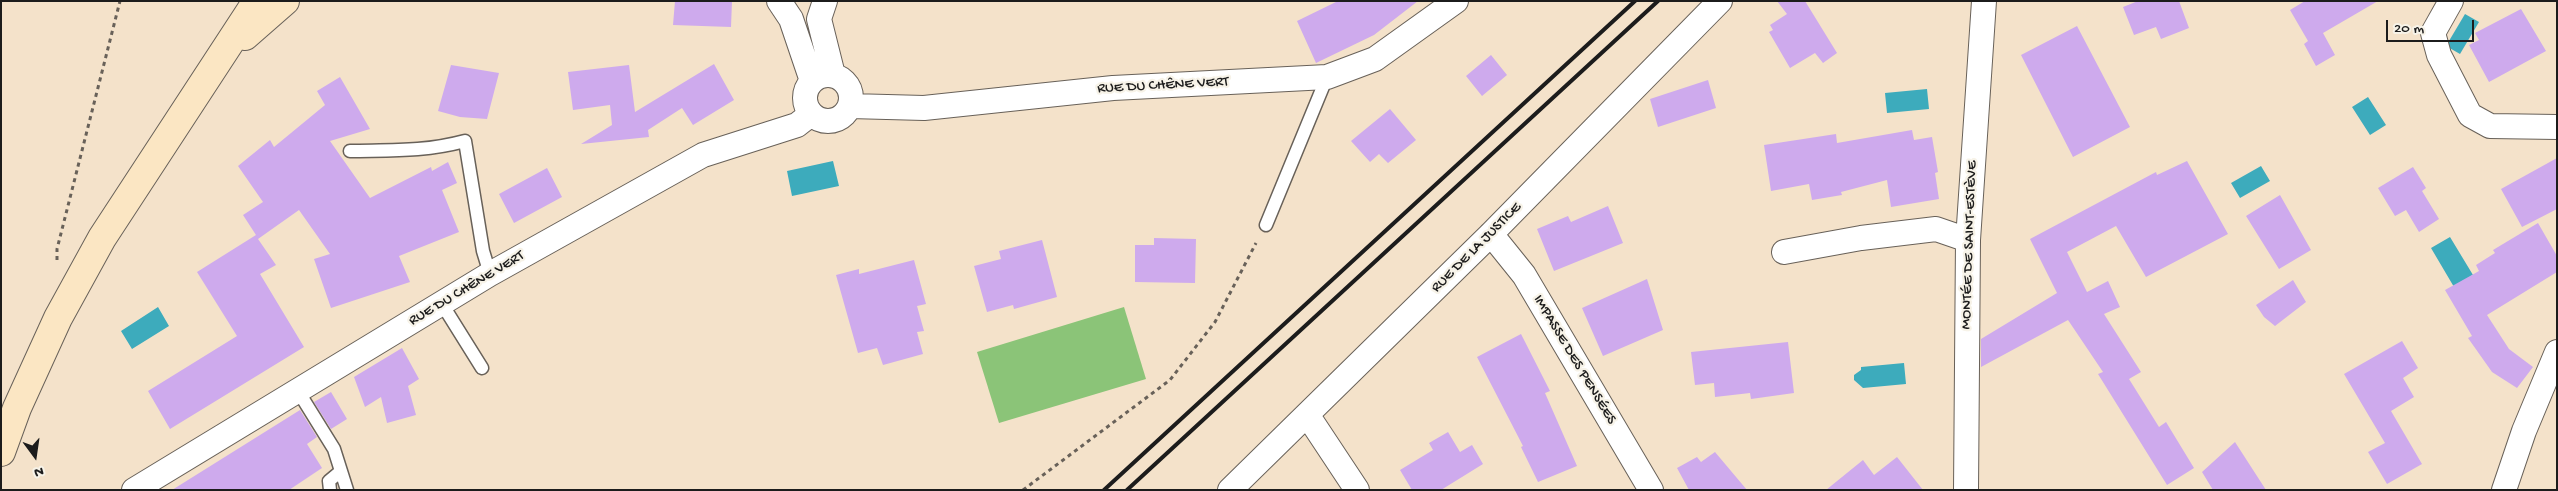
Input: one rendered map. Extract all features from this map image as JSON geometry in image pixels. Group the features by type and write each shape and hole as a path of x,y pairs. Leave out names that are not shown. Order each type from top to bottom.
{"main road":[{"path":"1,452 17,408 58,318 102,238 257,1"},
{"path":"222,57 285,1"}],"street":[{"path":"779,1 823,78 846,84 851,98 850,106 839,118 832,120 817,118 812,114 805,101 805,93 823,78"},
{"path":"823,78 819,19 825,1"},
{"name":"RUE DU CHÊNE VERT","path":"850,106 924,108 1113,88 1327,77 1375,59 1456,1"},
{"name":"RUE DE LA JUSTICE","path":"1230,490 1308,416 1491,234 1720,1"},
{"name":"MONTÉE DE SAINT-ESTÈVE","path":"1966,490 1968,240 1984,1"},
{"path":"2452,1 2433,33 2439,55 2470,115 2490,126 2557,127"},
{"name":"RUE DU CHÊNE VERT","path":"134,490 490,274 703,155 797,125 812,114"},
{"path":"1784,252 1861,238 1936,229 1968,240"},
{"name":"IMPASSE DES PENSÉES","path":"1491,234 1524,275 1651,490"},
{"path":"2504,490 2524,431 2557,352"},
{"path":"1308,416 1357,490"}],"lane":[{"path":"1266,225 1327,77"},
{"path":"350,151 409,151 436,148 465,141 483,251 490,274"},
{"path":"442,304 482,368"},
{"path":"298,391 334,449 347,490"},
{"path":"330,490 329,481 341,471"}],"path":[{"path":"57,269 56,249 120,1"},
{"path":"1023,490 1170,380 1215,322 1266,225"}],"green space":[{"path":"1124,307 1146,379 999,423 977,352"}],"water":[{"path":"2465,14 2479,22 2460,54 2446,46"},
{"path":"1927,89 1929,109 1887,113 1885,93"},
{"path":"2368,97 2386,125 2370,135 2352,107"},
{"path":"833,161 839,186 792,196 787,171"},
{"path":"2261,166 2270,181 2240,198 2231,183"},
{"path":"2450,237 2473,275 2454,287 2431,248"},
{"path":"158,307 169,326 132,349 121,331"},
{"path":"1904,363 1906,384 1863,388 1854,380 1854,375 1861,370 1861,367"}],"building":[{"path":"675,1 732,1 731,27 673,25"},
{"path":"1338,1 1418,1 1374,35 1316,63 1297,21"},
{"path":"1777,1 1805,1 1837,53 1823,63 1815,53 1790,68 1769,32 1773,30 1770,25 1787,14"},
{"path":"2138,1 2179,1 2189,28 2161,39 2156,27 2134,35 2123,7"},
{"path":"2305,1 2378,1 2323,33 2335,55 2316,66 2304,44 2308,41 2290,10"},
{"path":"2521,9 2546,51 2489,82 2469,45 2479,40 2475,33"},
{"path":"2077,26 2130,127 2073,157 2021,55"},
{"path":"1491,55 1507,75 1482,96 1466,76"},
{"path":"714,64 734,100 693,125 682,108 648,130 649,137 581,144 612,125 610,105 573,110 568,72 629,65 635,112"},
{"path":"451,65 499,73 487,119 460,117 438,111"},
{"path":"340,77 370,129 330,141 370,198 431,167 432,171 448,162 457,183 442,190 459,232 399,256 410,282 331,308 314,259 330,254 299,210 258,239 276,265 260,274 304,347 170,429 148,391 237,336 197,272 256,235 243,215 263,202 238,166 270,140 274,147 325,105 317,91"},
{"path":"1708,80 1716,108 1658,127 1650,99"},
{"path":"1390,109 1416,140 1388,163 1379,154 1370,162 1351,141"},
{"path":"1912,130 1914,140 1932,137 1938,172 1935,173 1939,199 1891,207 1887,180 1841,192 1842,195 1812,200 1809,184 1771,191 1764,145 1836,134 1837,143"},
{"path":"2557,158 2557,209 2522,227 2501,189"},
{"path":"2187,161 2228,234 2146,277 2116,226 2067,252 2087,292 2108,281 2120,307 2104,314 2141,372 2129,379 2159,427 2166,422 2194,468 2167,485 2098,374 2103,372 2068,320 1981,367 1981,339 2057,293 2030,239 2156,172 2157,175"},
{"path":"2413,167 2426,188 2422,191 2439,219 2419,232 2406,210 2395,216 2378,188"},
{"path":"547,168 562,197 514,223 499,194"},
{"path":"2280,195 2311,250 2279,269 2246,216"},
{"path":"1608,206 1623,243 1554,271 1537,229 1568,216 1571,222"},
{"path":"2538,223 2557,256 2557,272 2487,315 2509,349 2533,367 2517,388 2492,372 2468,338 2472,336 2445,290 2479,271 2476,265 2495,253 2493,250"},
{"path":"1154,238 1196,239 1195,283 1135,282 1135,245 1154,245"},
{"path":"1042,240 1057,297 1014,309 1013,305 987,312 974,266 1001,259 999,251"},
{"path":"914,260 926,304 917,306 924,331 917,332 923,354 883,365 877,348 858,353 836,275 859,269 859,274"},
{"path":"1647,279 1663,330 1603,356 1582,308"},
{"path":"2293,280 2306,302 2275,326 2264,317 2256,305"},
{"path":"1521,334 1550,391 1545,393 1577,466 1538,482 1521,447 1523,446 1477,357"},
{"path":"2402,341 2418,368 2403,378 2414,397 2391,411 2422,464 2387,484 2368,452 2385,443 2344,374"},
{"path":"1788,342 1794,393 1751,399 1750,393 1715,397 1714,383 1695,385 1691,352"},
{"path":"402,348 419,379 408,386 416,415 387,423 381,397 365,407 354,377"},
{"path":"331,392 347,419 331,429 314,402"},
{"path":"300,410 317,437 307,444 322,468 289,490 172,490"},
{"path":"1448,432 1460,452 1472,445 1483,464 1441,490 1412,490 1400,470 1433,450 1429,443"},
{"path":"2235,442 2266,490 2213,490 2202,472"},
{"path":"1715,452 1747,490 1689,490 1677,468 1697,457 1701,462"},
{"path":"1897,457 1923,490 1826,490 1863,460 1874,475"}],"railway":[{"path":"1104,490 1635,1"},
{"path":"1127,490 1658,1"}]}
